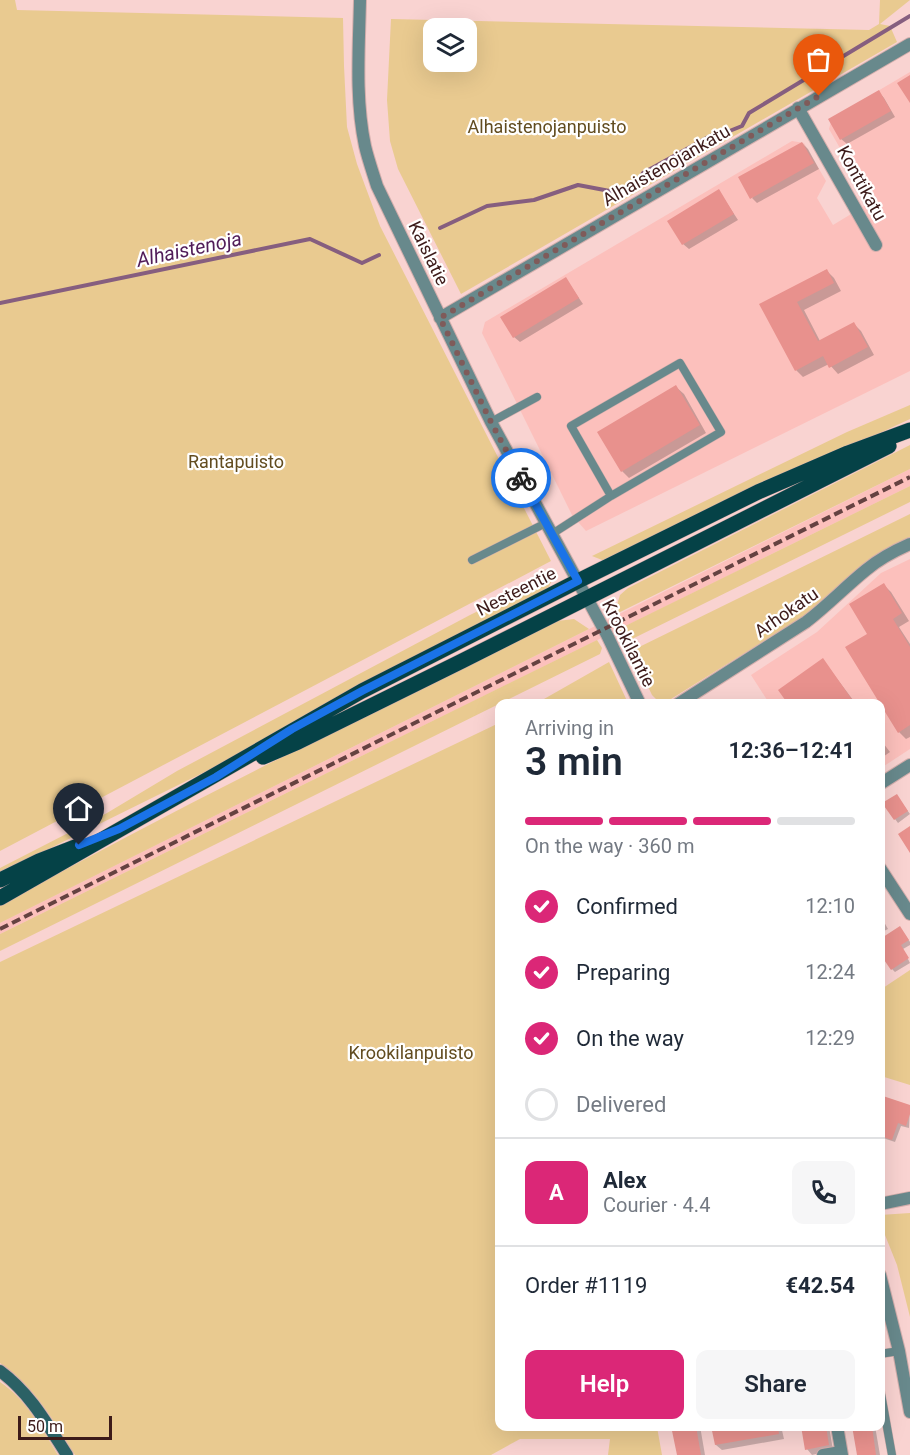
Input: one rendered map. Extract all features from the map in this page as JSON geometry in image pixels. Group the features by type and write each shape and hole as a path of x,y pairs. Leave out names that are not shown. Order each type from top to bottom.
{"main road":[{"name":"Nesteentie","path":"0,898 119,829 216,777 292,729 362,691 758,492 848,453 910,432"},
{"name":"Nesteentie","path":"216,777 298,742 859,462 910,432"},
{"name":"Nesteentie","path":"0,880 39,861 119,829"},
{"path":"0,1371 15,1382 35,1404 67,1455"}],"street":[{"name":"Kaislatie","path":"360,0 359,72 364,144 377,186 491,422 587,598"},
{"name":"Alhaistenojankatu","path":"440,318 910,44"},
{"name":"Konttikatu","path":"798,108 876,245"},
{"name":"Arhokatu","path":"686,699 806,622 866,569 910,543"},
{"name":"Krookilantie","path":"587,598 638,699"},
{"path":"885,781 910,765"},
{"path":"885,876 910,914"},
{"path":"885,1203 910,1198"},
{"path":"885,1295 899,1351 910,1412"},
{"path":"823,1455 841,1453 838,1431"}],"lane":[{"path":"472,560 549,528 611,496 721,432 680,363 571,426 611,496"},
{"path":"491,422 537,397"},
{"path":"885,1353 899,1351"},
{"path":"885,1416 892,1455"}],"shaded area":[{"path":"910,72 910,371 586,531 572,515 482,333 485,322 792,141 804,143 826,181 817,198 833,225 871,202 829,129 832,118"},
{"path":"910,469 910,486 0,934 0,923"},
{"path":"910,559 910,749 885,765 885,699 766,699 751,675 817,632 881,573"}],"green space":[{"name":"Rantapuisto","path":"0,0 15,0 17,10 343,18 347,127 357,164 380,226 551,561 0,851"},
{"name":"Alhaistenojanpuisto","path":"880,0 910,0 880,24 890,26 897,42 461,294 398,169 390,141 387,100 391,19 423,20 423,72 477,72 477,21 869,30 879,24"},
{"path":"910,405 910,419 609,559 602,560 592,556 847,432"},
{"path":"910,445 910,469 614,615 620,595 628,588"},
{"path":"910,486 910,502 628,641 621,636 619,629"},
{"path":"910,514 910,537 878,554 809,613 671,699 656,699 652,695 631,651"},
{"path":"555,573 548,589 237,756 0,873 0,868 107,813 177,771 470,615"},
{"path":"574,619 589,629 0,923 0,905 138,831 557,621"},
{"path":"597,640 602,648 600,654 509,699 495,699 495,706 0,951 0,934"},
{"path":"609,662 626,699 544,699"},
{"name":"Krookilanpuisto","path":"495,725 495,1431 658,1431 662,1455 608,1455 610,1439 520,1439 491,1455 75,1455 33,1393 0,1363 0,962"},
{"path":"910,970 910,1085 885,1077 885,987"},
{"path":"910,1213 910,1317 897,1265 885,1235 885,1215"},
{"path":"0,1382 26,1406 58,1455 0,1455"}],"building":[{"path":"910,75 910,103 897,83"},
{"path":"879,90 891,111 840,140 828,119"},
{"path":"802,142 814,163 750,199 738,177"},
{"path":"719,189 734,214 682,245 667,221"},
{"path":"827,269 834,283 797,302 818,341 854,322 868,347 829,368 823,356 795,371 759,304"},
{"path":"566,277 579,298 513,338 500,317"},
{"path":"676,385 700,425 621,472 597,432"},
{"path":"884,583 902,613 893,619 910,647 910,725 898,733 885,712 885,699 877,699 845,647 867,634 849,604"},
{"path":"823,658 852,699 784,699 778,690"},
{"path":"897,794 908,811 894,820 885,807 885,801"},
{"path":"910,826 910,853 898,834"},
{"path":"900,926 909,940 901,945 909,958 891,970 885,961 885,936"},
{"path":"885,1097 910,1105 906,1126 898,1123 892,1140 885,1138"},
{"path":"672,1431 697,1431 701,1455 677,1455"},
{"path":"712,1431 779,1431 779,1434 715,1445"},
{"path":"802,1431 827,1431 829,1445 805,1450"},
{"path":"853,1431 873,1431 876,1455 857,1455"}],"waterway":[{"path":"440,228 487,206 534,200 578,185 615,192 636,184 643,173 712,135 722,134 742,126 749,113 910,16"},
{"name":"Alhaistenoja","path":"0,303 310,239 362,263 379,255"}],"railway":[{"path":"0,929 910,477"}],"way so far":[{"path":"521,478 440,318 819,96"}],"route":[{"path":"79,845 119,829 216,777 292,729 362,691 578,581 521,478"}]}
